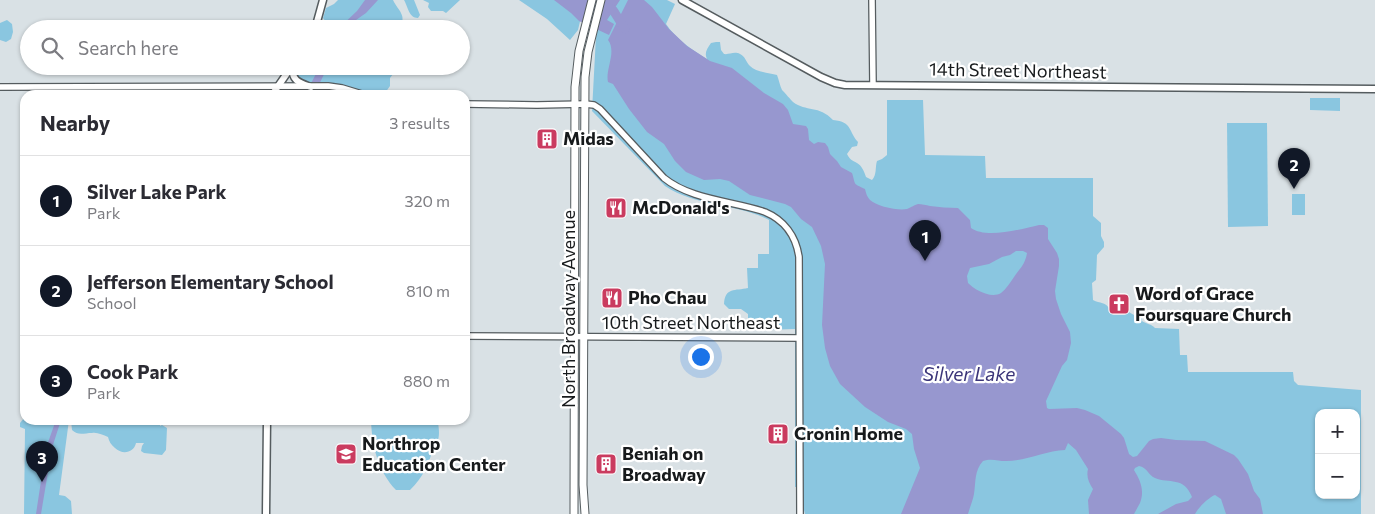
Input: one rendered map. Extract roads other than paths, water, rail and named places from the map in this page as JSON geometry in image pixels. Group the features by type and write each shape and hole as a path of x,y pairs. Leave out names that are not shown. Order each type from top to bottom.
{"main road":[{"path":"317,20 323,0"},
{"name":"North Broadway Avenue","path":"574,514 575,104 577,60 592,0"},
{"name":"North Broadway Avenue","path":"584,514 586,66 601,0"},
{"name":"14th Street Northeast","path":"682,0 826,79 844,85 1375,90"},
{"path":"276,90 287,75"},
{"path":"292,75 301,83 311,86"},
{"path":"266,514 267,425"}],"street":[{"path":"872,0 873,85"},
{"path":"0,87 328,86 349,90"},
{"path":"470,104 594,105 672,184 691,193 765,212 776,218 786,227 796,242 799,258 800,514"},
{"name":"10th Street Northeast","path":"470,336 799,338"}],"water":[{"path":"365,0 378,0 366,13 356,20 348,20"},
{"path":"554,0 620,0 607,20 614,24 609,35 579,21"},
{"name":"Silver Lake","path":"628,0 644,0 669,29 687,46 710,61 732,68 764,93 783,104 788,110 793,124 806,126 809,140 814,144 818,142 825,143 830,154 841,167 852,173 855,183 865,189 868,198 873,202 893,209 907,209 918,204 958,208 970,220 971,228 986,233 1044,225 1048,228 1048,239 1059,259 1055,291 1056,299 1070,332 1071,343 1067,360 1062,366 1046,401 1047,408 1077,408 1099,416 1121,434 1129,454 1133,457 1137,456 1149,441 1161,438 1205,441 1234,455 1248,474 1254,491 1260,499 1263,514 1226,514 1221,499 1215,495 1204,503 1195,514 1158,514 1176,504 1188,501 1192,497 1189,490 1180,483 1155,478 1139,466 1134,470 1140,481 1142,494 1134,514 1089,514 1088,500 1093,489 1088,480 1088,469 1076,450 1068,443 1065,450 1021,459 983,461 977,473 974,496 968,514 901,514 920,468 912,434 906,429 888,422 865,407 840,384 830,366 822,325 825,264 821,246 812,227 801,219 791,207 785,204 750,195 729,181 720,179 704,180 686,172 675,161 664,144 647,132 613,84 608,82 611,50 608,40","holes":["1016,251 1027,253 1024,263 1001,293 997,295 988,294 979,291 968,283 967,276 970,268 989,264"]},
{"path":"315,75 324,75 316,90 308,90"},
{"path":"54,425 59,425 52,448 41,514 36,514 46,448"}],"waterway":[{"path":"604,6 613,10 625,29"}],"place":[{"name":"Midas","path":"547,139"},
{"name":"Jefferson Elementary School","path":"1294,189"},
{"name":"McDonald's","path":"616,208"},
{"name":"Silver Lake Park","path":"925,261"},
{"name":"Pho Chau","path":"612,298"},
{"name":"Word of Grace Foursquare Church","path":"1119,304"},
{"name":"Cronin Home","path":"778,434"},
{"name":"Northrop Education Center","path":"346,454"},
{"name":"Beniah on Broadway","path":"606,464"},
{"name":"Cook Park","path":"42,482"}]}
